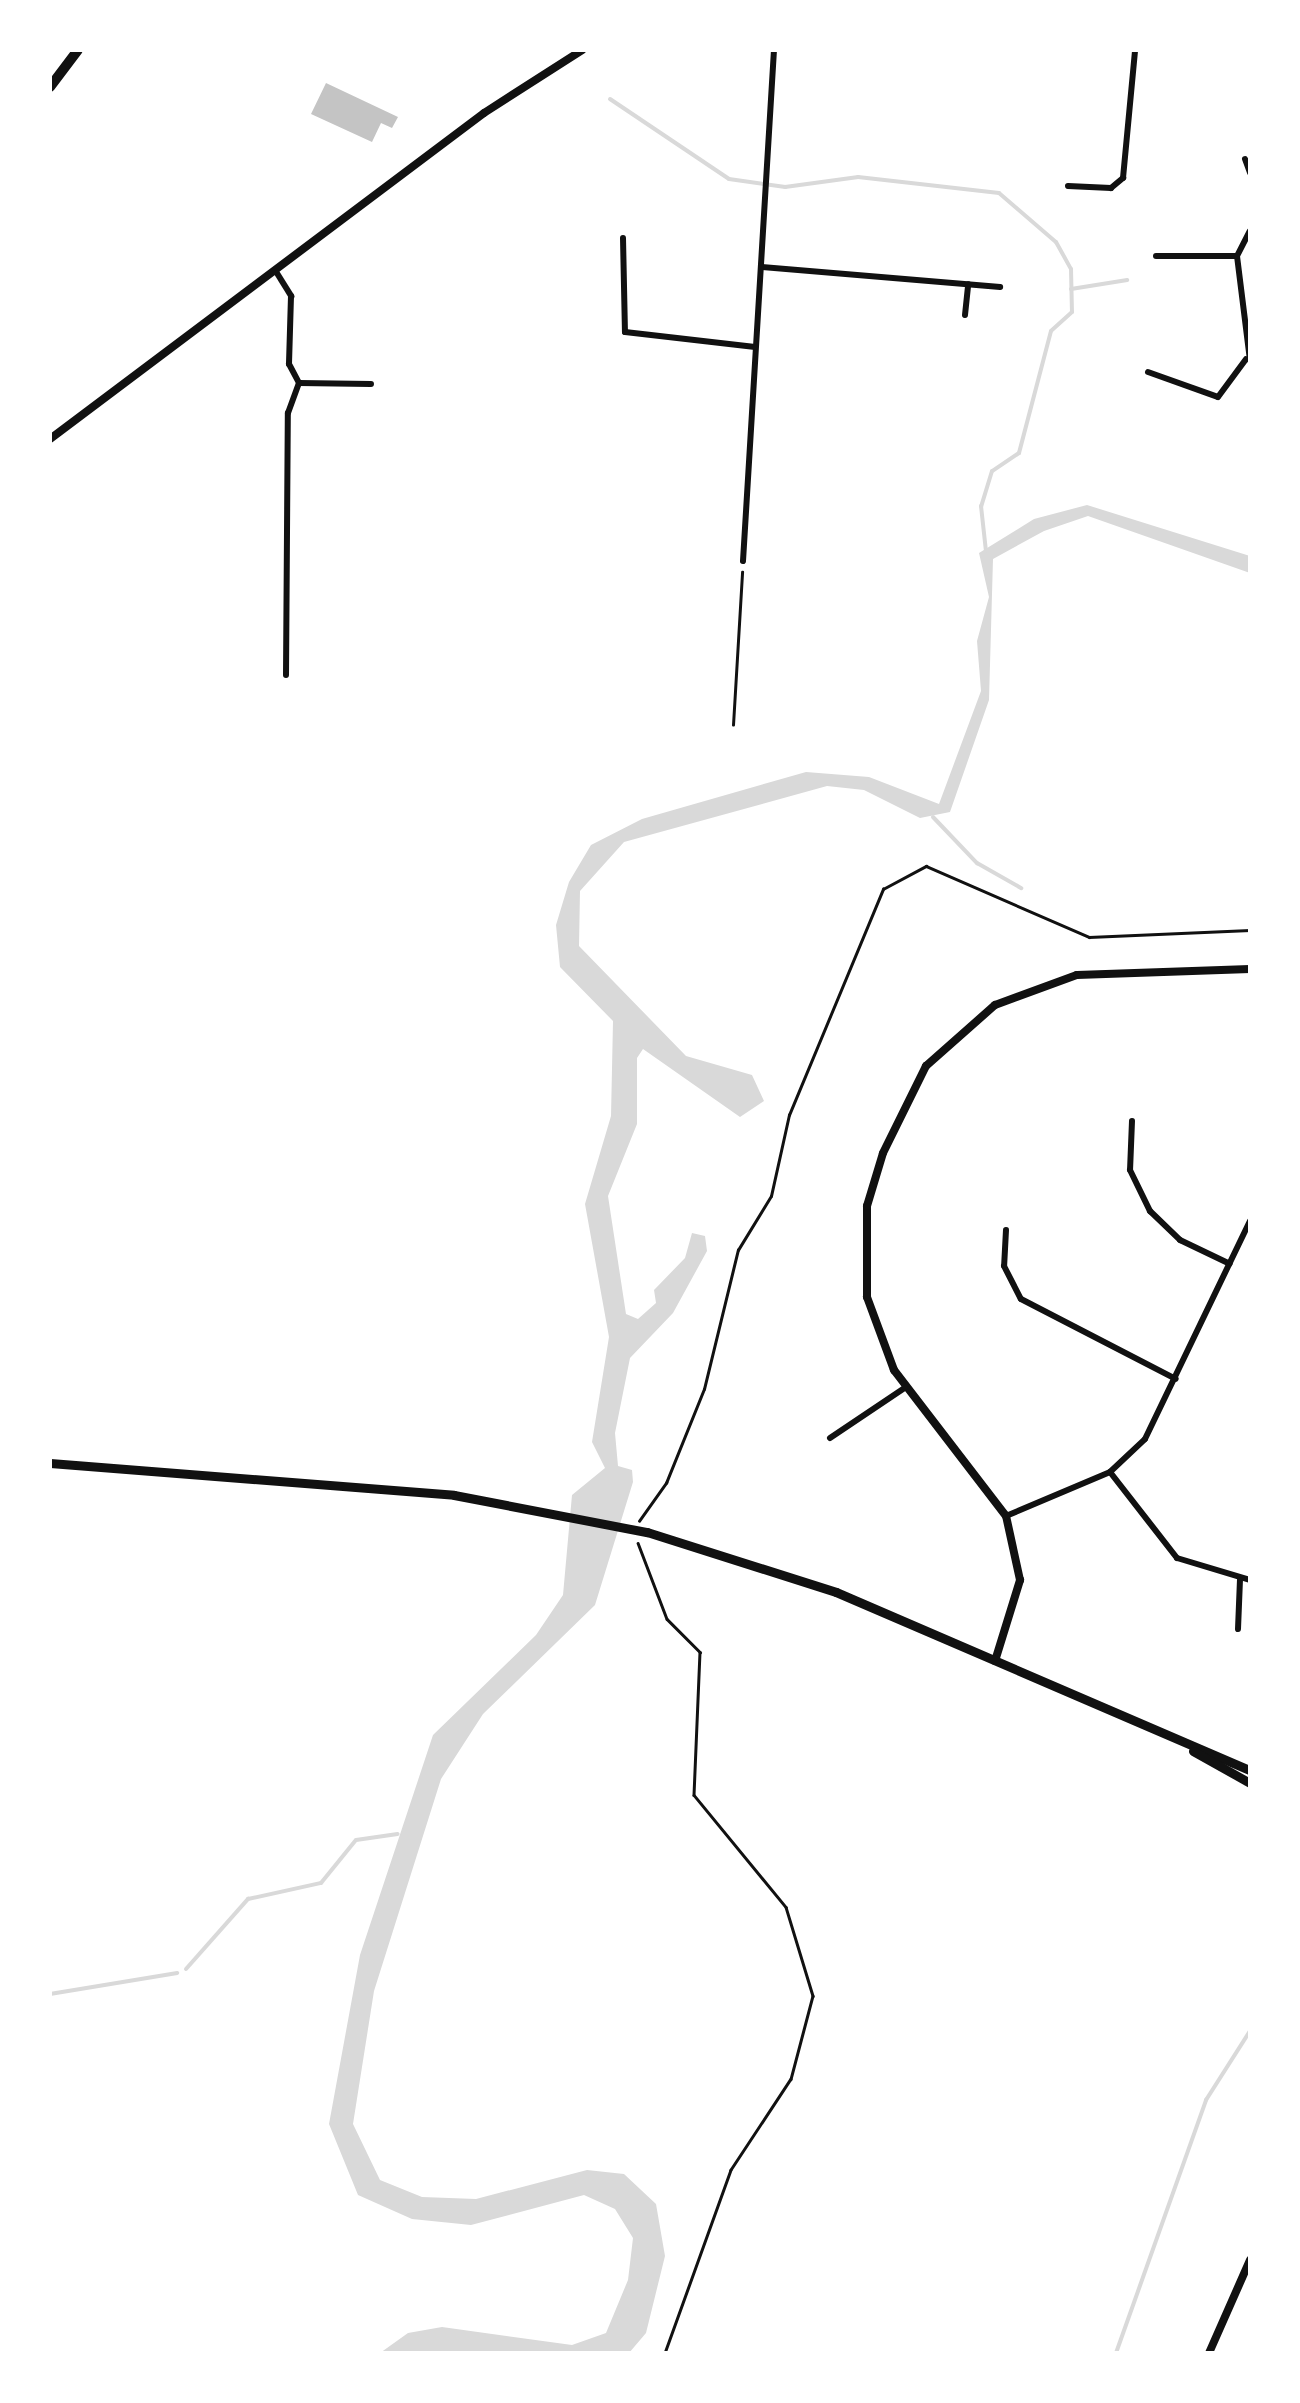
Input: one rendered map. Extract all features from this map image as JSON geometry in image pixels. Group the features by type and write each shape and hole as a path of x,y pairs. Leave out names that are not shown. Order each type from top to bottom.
{"highway":[{"path":"50,87 78,50"}],"main road":[{"path":"50,1463 528,1506 647,1532 836,1592 1250,1770"},
{"path":"1156,1729 1250,1783"}],"street":[{"path":"50,439 276,270 582,50"},
{"path":"742,561 774,50"},
{"path":"1068,186 1111,188 1123,178 1134,50"},
{"path":"1245,159 1250,173"},
{"path":"1237,256 1250,231"},
{"path":"623,238 625,332 755,348"},
{"path":"1156,256 1237,256"},
{"path":"1148,372 1218,397 1248,360 1246,276 1237,256"},
{"path":"761,267 1000,287"},
{"path":"276,270 291,296 290,364 300,383 288,413 286,675"},
{"path":"966,315 968,284"},
{"path":"300,383 371,384"},
{"path":"995,1661 1020,1580 1006,1516 906,1387 874,1325 863,1238 883,1153 944,1044 994,1005 1051,980 1250,970"},
{"path":"1132,1121 1130,1170 1150,1211 1230,1264"},
{"path":"1006,1516 1110,1472 1144,1438 1250,1221"},
{"path":"1006,1230 1004,1266 1021,1299 1176,1379"},
{"path":"830,1438 906,1387"},
{"path":"1110,1472 1162,1546 1240,1580 1250,1580"},
{"path":"1238,1629 1240,1580"},
{"path":"1209,2353 1250,2260"}],"path":[{"path":"733,725 742,561"},
{"path":"665,2353 731,2170 791,2079 813,1996 786,1907 694,1795 700,1652 667,1620 635,1530 666,1483 704,1389 717,1310 782,1170 789,1114 858,946 883,889 926,866 1089,937 1250,930"}],"shaded area":[{"path":"1087,505 1250,556 1250,573 1088,516 1044,531 993,559 989,700 950,812 920,818 864,790 827,786 624,842 580,891 579,946 686,1056 752,1075 764,1101 740,1117 643,1049 637,1058 637,1124 608,1196 626,1314 638,1319 656,1303 654,1290 685,1258 692,1233 705,1236 707,1251 673,1313 630,1358 615,1433 618,1466 632,1470 633,1482 595,1605 483,1714 441,1779 374,1991 353,2124 380,2180 422,2197 476,2199 587,2170 624,2174 656,2204 665,2256 646,2333 629,2353 380,2353 408,2333 442,2327 572,2345 606,2333 628,2280 633,2238 615,2209 584,2195 471,2225 412,2219 358,2195 329,2124 360,1955 433,1735 536,1635 563,1595 572,1495 605,1468 592,1442 609,1337 585,1204 611,1116 613,1021 560,967 556,925 569,882 591,845 642,819 806,772 869,777 939,804 981,691 977,641 989,597 979,553 1034,519"}],"building":[{"path":"326,83 398,117 392,128 381,123 372,142 311,114"}],"waterway":[{"path":"610,99 729,179 785,187 858,177 999,193 1056,242 1071,269 1072,312 1051,331 1019,453 992,471 981,506 986,551"},
{"path":"1071,289 1127,280"},
{"path":"933,817 977,863 1021,888"},
{"path":"186,1969 248,1899 321,1883 356,1840 398,1834"},
{"path":"50,1994 177,1973"},
{"path":"1116,2353 1206,2100 1250,2031"}]}
